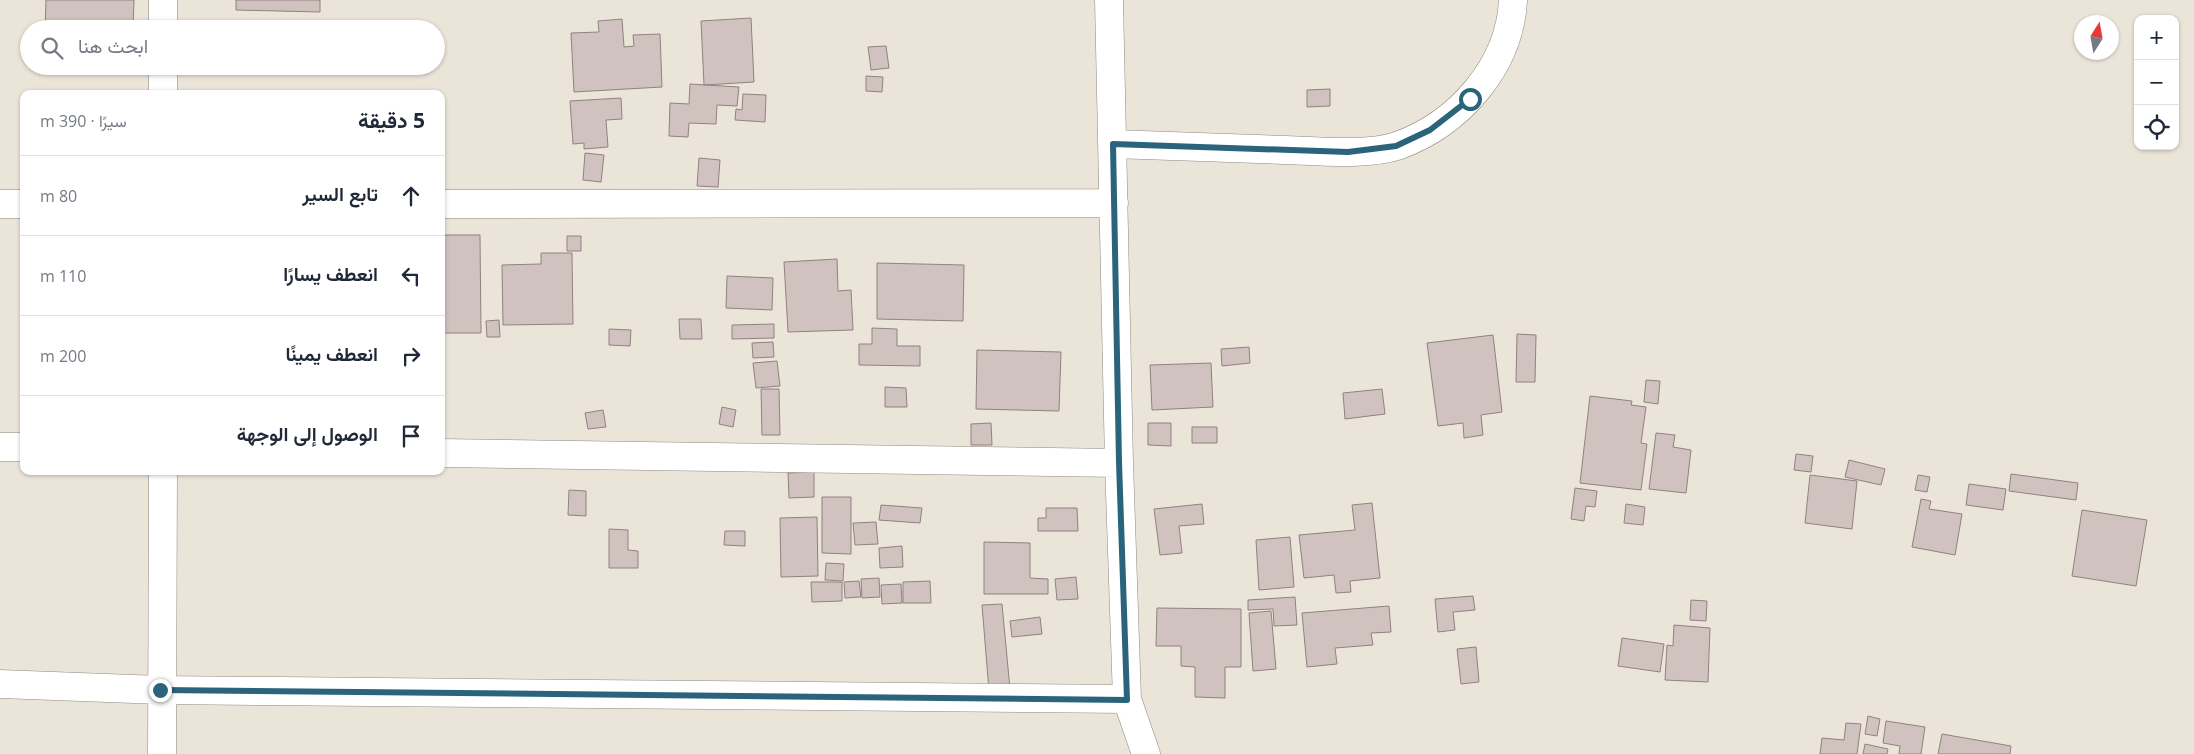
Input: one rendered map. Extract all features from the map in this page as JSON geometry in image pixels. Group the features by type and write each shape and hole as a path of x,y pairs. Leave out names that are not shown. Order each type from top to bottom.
{"street":[{"path":"163,0 163,20"},
{"path":"1110,0 1119,462 1127,700 1146,754"},
{"path":"1113,144 1348,152 1396,146 1430,130 1470,99 1490,74 1512,18 1513,0"},
{"path":"163,75 163,90"},
{"path":"445,204 1114,203"},
{"path":"0,204 20,204"},
{"path":"0,447 20,447"},
{"path":"445,453 1119,462"},
{"path":"162,475 160,690 162,754"},
{"path":"0,684 160,690 1127,700"}],"building":[{"path":"46,0 134,0 133,20 45,20"},
{"path":"236,0 320,0 320,12 236,10"},
{"path":"751,18 754,82 704,85 701,21"},
{"path":"622,19 624,47 634,46 633,35 660,34 662,87 574,92 571,33 599,32 598,21"},
{"path":"886,46 889,68 871,70 868,47"},
{"path":"866,76 883,77 882,92 866,91"},
{"path":"690,84 739,87 737,106 717,105 716,124 689,123 688,137 669,136 670,103 689,104"},
{"path":"1330,89 1330,106 1307,107 1307,90"},
{"path":"743,94 766,95 765,122 735,120 736,109 742,110"},
{"path":"621,98 622,119 606,120 608,147 584,149 584,143 573,144 570,101"},
{"path":"585,153 604,155 601,182 583,180"},
{"path":"699,158 720,160 718,187 697,186"},
{"path":"445,235 480,235 481,333 445,333"},
{"path":"567,236 581,236 581,251 567,251"},
{"path":"541,253 572,253 573,324 503,325 502,265 541,264"},
{"path":"837,259 838,291 851,290 853,330 788,332 784,262"},
{"path":"877,263 964,265 963,321 877,319"},
{"path":"727,276 773,278 772,310 726,308"},
{"path":"679,319 701,319 702,339 680,339"},
{"path":"499,320 500,337 487,337 486,321"},
{"path":"774,324 774,338 732,339 732,325"},
{"path":"872,328 897,329 897,346 920,346 920,366 859,365 859,344 872,344"},
{"path":"609,329 631,330 630,346 609,345"},
{"path":"1517,334 1536,335 1535,382 1516,382"},
{"path":"1493,335 1502,412 1481,415 1483,435 1464,438 1463,423 1438,426 1427,343"},
{"path":"773,342 774,357 753,358 752,343"},
{"path":"1249,347 1250,363 1222,366 1221,349"},
{"path":"977,350 1061,352 1059,411 976,409"},
{"path":"777,361 780,386 756,388 753,363"},
{"path":"1211,363 1213,407 1152,410 1150,365"},
{"path":"1646,380 1660,381 1658,404 1644,402"},
{"path":"885,387 906,388 907,407 885,407"},
{"path":"761,389 779,389 780,435 762,435"},
{"path":"1382,389 1385,414 1345,419 1343,393"},
{"path":"1590,396 1632,401 1631,405 1646,407 1641,443 1647,444 1641,490 1580,483"},
{"path":"722,407 736,410 733,427 719,424"},
{"path":"603,410 606,427 588,429 585,413"},
{"path":"991,423 992,445 971,445 971,424"},
{"path":"1148,423 1171,423 1171,446 1148,445"},
{"path":"1192,427 1217,427 1217,443 1192,443"},
{"path":"1656,433 1675,435 1673,447 1691,450 1686,493 1649,489"},
{"path":"1796,454 1813,456 1811,472 1794,470"},
{"path":"1849,460 1885,469 1881,485 1845,477"},
{"path":"814,472 814,497 789,498 788,473"},
{"path":"2011,474 2078,483 2076,500 2009,491"},
{"path":"1810,475 1857,481 1852,529 1805,523"},
{"path":"1918,475 1930,477 1927,492 1915,490"},
{"path":"1969,484 2006,489 2003,510 1966,505"},
{"path":"1575,488 1597,491 1595,507 1586,506 1584,521 1571,519"},
{"path":"569,490 586,491 586,516 568,515"},
{"path":"822,497 851,497 851,554 822,553"},
{"path":"1921,499 1931,501 1929,509 1962,514 1955,555 1912,547"},
{"path":"1372,503 1380,578 1350,581 1351,592 1336,593 1334,575 1304,578 1299,535 1355,530 1352,505"},
{"path":"1202,504 1204,524 1179,526 1182,553 1160,555 1154,509"},
{"path":"1626,504 1645,507 1643,525 1624,523"},
{"path":"881,505 922,508 920,523 879,520"},
{"path":"1046,508 1077,508 1078,531 1038,531 1038,518 1046,518"},
{"path":"2082,510 2147,520 2136,586 2072,576"},
{"path":"817,517 818,576 781,577 780,518"},
{"path":"876,522 878,544 855,545 853,523"},
{"path":"609,529 628,530 628,550 638,551 638,568 609,568"},
{"path":"725,531 745,531 745,546 724,545"},
{"path":"1290,537 1294,587 1259,590 1256,540"},
{"path":"984,542 1030,543 1030,578 1048,579 1048,594 984,594"},
{"path":"902,546 903,567 880,568 879,548"},
{"path":"826,563 844,564 843,581 825,580"},
{"path":"1076,577 1078,599 1057,600 1055,579"},
{"path":"879,578 880,597 862,598 861,579"},
{"path":"859,581 861,597 845,598 844,582"},
{"path":"930,581 931,603 903,603 903,582"},
{"path":"811,582 842,582 842,601 812,602"},
{"path":"901,584 902,603 882,604 881,585"},
{"path":"1473,596 1475,610 1453,612 1455,630 1438,632 1435,599"},
{"path":"1295,597 1297,625 1274,626 1273,609 1248,610 1248,600"},
{"path":"1691,600 1707,601 1706,621 1690,620"},
{"path":"1002,604 1010,689 989,691 982,605"},
{"path":"1389,606 1391,632 1371,633 1373,645 1335,648 1337,664 1307,667 1302,613"},
{"path":"1157,608 1241,609 1241,667 1225,667 1225,698 1195,697 1195,667 1181,666 1181,646 1156,646"},
{"path":"1271,611 1276,669 1253,671 1249,613"},
{"path":"1040,617 1042,634 1012,637 1010,621"},
{"path":"1674,625 1710,628 1708,682 1665,680 1667,645 1673,646"},
{"path":"1622,638 1664,644 1660,672 1618,666"},
{"path":"1476,647 1479,682 1461,684 1457,649"},
{"path":"1868,716 1880,719 1877,736 1865,734"},
{"path":"1886,721 1925,727 1921,754 1899,754 1900,746 1883,743"},
{"path":"1846,723 1861,724 1857,754 1820,754 1822,738 1844,740"},
{"path":"1942,734 2011,746 2010,754 1938,754"},
{"path":"1865,744 1888,749 1887,754 1863,754"}],"route":[{"path":"160,690 1127,700 1119,462 1113,144 1348,152 1396,146 1430,130 1470,99"}]}
